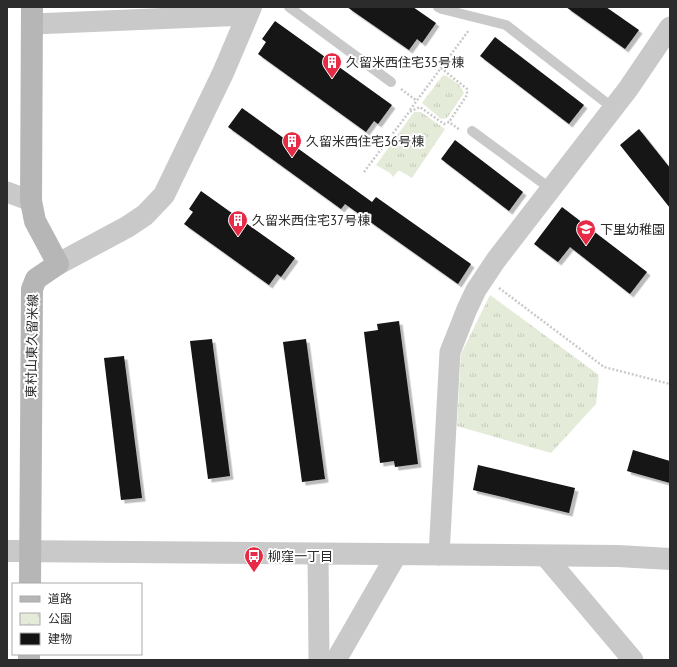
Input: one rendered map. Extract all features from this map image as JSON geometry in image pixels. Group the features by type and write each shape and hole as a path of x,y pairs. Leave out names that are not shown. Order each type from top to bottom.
{"main road":[{"path":"32,15 31,201 35,221 58,264"},
{"name":"東村山東久留米線","path":"30,583 32,289 36,279 58,264"}],"street":[{"path":"32,15 249,11 223,73 164,195 144,215 127,228 58,264"},
{"path":"439,555 450,352 467,309 485,277 613,108 670,27"},
{"path":"7,192 31,201"},
{"path":"7,551 618,556 670,559"},
{"path":"318,554 319,660"},
{"path":"336,660 397,554"},
{"path":"546,556 634,660"},
{"path":"31,655 40,660"}],"lane":[{"path":"289,7 391,82"},
{"path":"438,7 442,10 506,25 613,108"},
{"path":"468,132 551,189"}],"path":[{"path":"364,172 468,33"},
{"path":"409,112 420,107 444,124 449,122 467,95 466,87 441,68"},
{"path":"391,82 417,101"},
{"path":"449,122 468,132"},
{"path":"485,277 604,367 670,384"}],"green space":[{"path":"443,75 456,82 464,93 447,118 441,119 422,103"},
{"path":"414,112 421,112 445,129 412,178 400,171 398,171 393,177 390,173 376,165"},
{"path":"490,295 599,375 596,404 551,453 457,426 461,354"}],"building":[{"path":"347,7 413,7 436,23 422,43 417,39 409,50"},
{"path":"566,7 606,7 639,30 625,49"},
{"name":"久留米西住宅35号棟","path":"275,21 392,105 378,124 374,121 366,132 258,54 266,42 262,39"},
{"path":"495,37 584,105 569,124 480,56"},
{"path":"242,108 372,202 376,197 471,264 458,284 345,204 341,209 228,127"},
{"path":"639,129 670,168 670,208 620,145"},
{"path":"455,140 523,192 509,211 441,159"},
{"name":"久留米西住宅37号棟","path":"201,191 295,258 281,277 277,274 269,285 184,224 193,212 189,209"},
{"path":"562,207 647,272 630,294 570,247 558,262 534,244"},
{"path":"399,321 418,464 395,467 394,461 380,463 364,332 378,330 377,324"},
{"path":"212,339 230,476 208,479 190,341"},
{"path":"306,339 325,479 302,482 283,342"},
{"path":"124,356 142,498 121,500 104,358"},
{"path":"633,450 670,461 670,483 627,471"},
{"path":"478,465 575,488 569,513 473,490"}],"place":[{"name":"久留米西住宅35号棟","path":"332,79"},
{"name":"久留米西住宅36号棟","path":"292,158"},
{"name":"久留米西住宅37号棟","path":"238,237"},
{"name":"下里幼稚園","path":"586,246"},
{"name":"柳窪一丁目","path":"254,573"}]}
